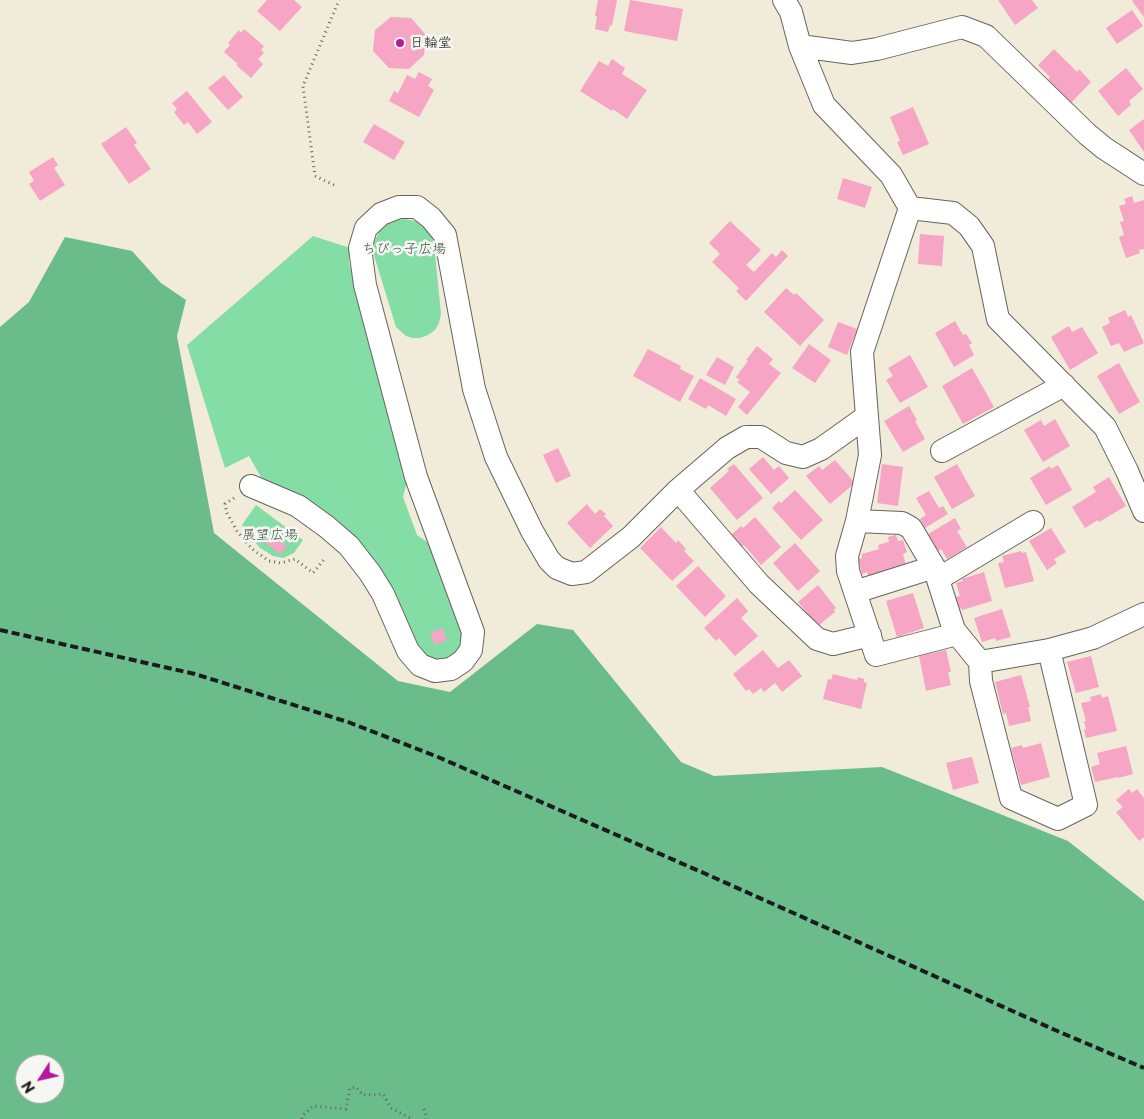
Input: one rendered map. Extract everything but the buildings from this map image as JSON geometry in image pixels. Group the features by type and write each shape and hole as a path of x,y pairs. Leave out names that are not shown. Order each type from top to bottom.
{"street":[{"path":"784,0 791,12 800,46 824,105 891,175 910,208 862,352 870,455 857,521 847,556 848,571 876,655 957,634"},
{"path":"800,46 852,53 877,49 962,27 986,36 1087,134 1104,148 1144,174"},
{"path":"251,486 298,506 349,546 370,573 383,594 408,651 420,665 435,671 451,669 464,661 471,650 473,632 416,477 365,285 360,248 366,228 381,214 399,207 417,207 432,218 445,235 474,389 496,457 532,531 550,560 558,568 572,574 586,572 631,537 678,490 727,448 746,437 761,437 786,453 802,456 821,449 866,417"},
{"path":"910,208 953,213 969,226 983,246 998,319 1105,427 1144,511"},
{"path":"942,451 1064,385"},
{"path":"678,490 759,584 817,639 833,644 870,635"},
{"path":"857,521 902,523 911,528 936,573 954,630 980,662 981,681 1011,798 1058,819 1086,806 1049,650"},
{"path":"855,592 936,573 1033,522"},
{"path":"980,662 1049,650 1093,638 1144,614"}],"path":[{"path":"334,185 315,176 303,86 339,0"},
{"path":"251,486 225,504 227,513 237,531 252,549 269,561 282,563 295,559 313,573"},
{"path":"302,1119 303,1115 313,1106 346,1109 350,1088 356,1087 363,1095 383,1094 391,1108 412,1119"},
{"path":"424,1109 425,1119"}],"green space":[{"name":"ちびっ子広場","path":"395,220 415,221 424,226 431,234 434,244 441,314 435,330 420,338 406,336 396,327 373,252 374,242 379,232"},
{"path":"313,236 350,248 349,262 408,478 403,497 417,535 434,547 463,640 459,650 448,658 436,660 422,655 386,582 262,479 249,456 225,468 187,345"},
{"path":"65,237 132,251 161,283 186,300 177,336 214,533 398,681 450,692 537,624 573,630 681,762 714,776 882,767 1068,841 1144,901 1144,1119 0,1119 0,327 29,302"},
{"name":"展望広場","path":"256,505 303,540 294,553 283,558 273,556 260,548 249,535 242,525"}],"railway":[{"path":"0,630 195,674 348,722 438,757 1144,1068"}],"place":[{"name":"日輪堂","path":"400,43"}]}
